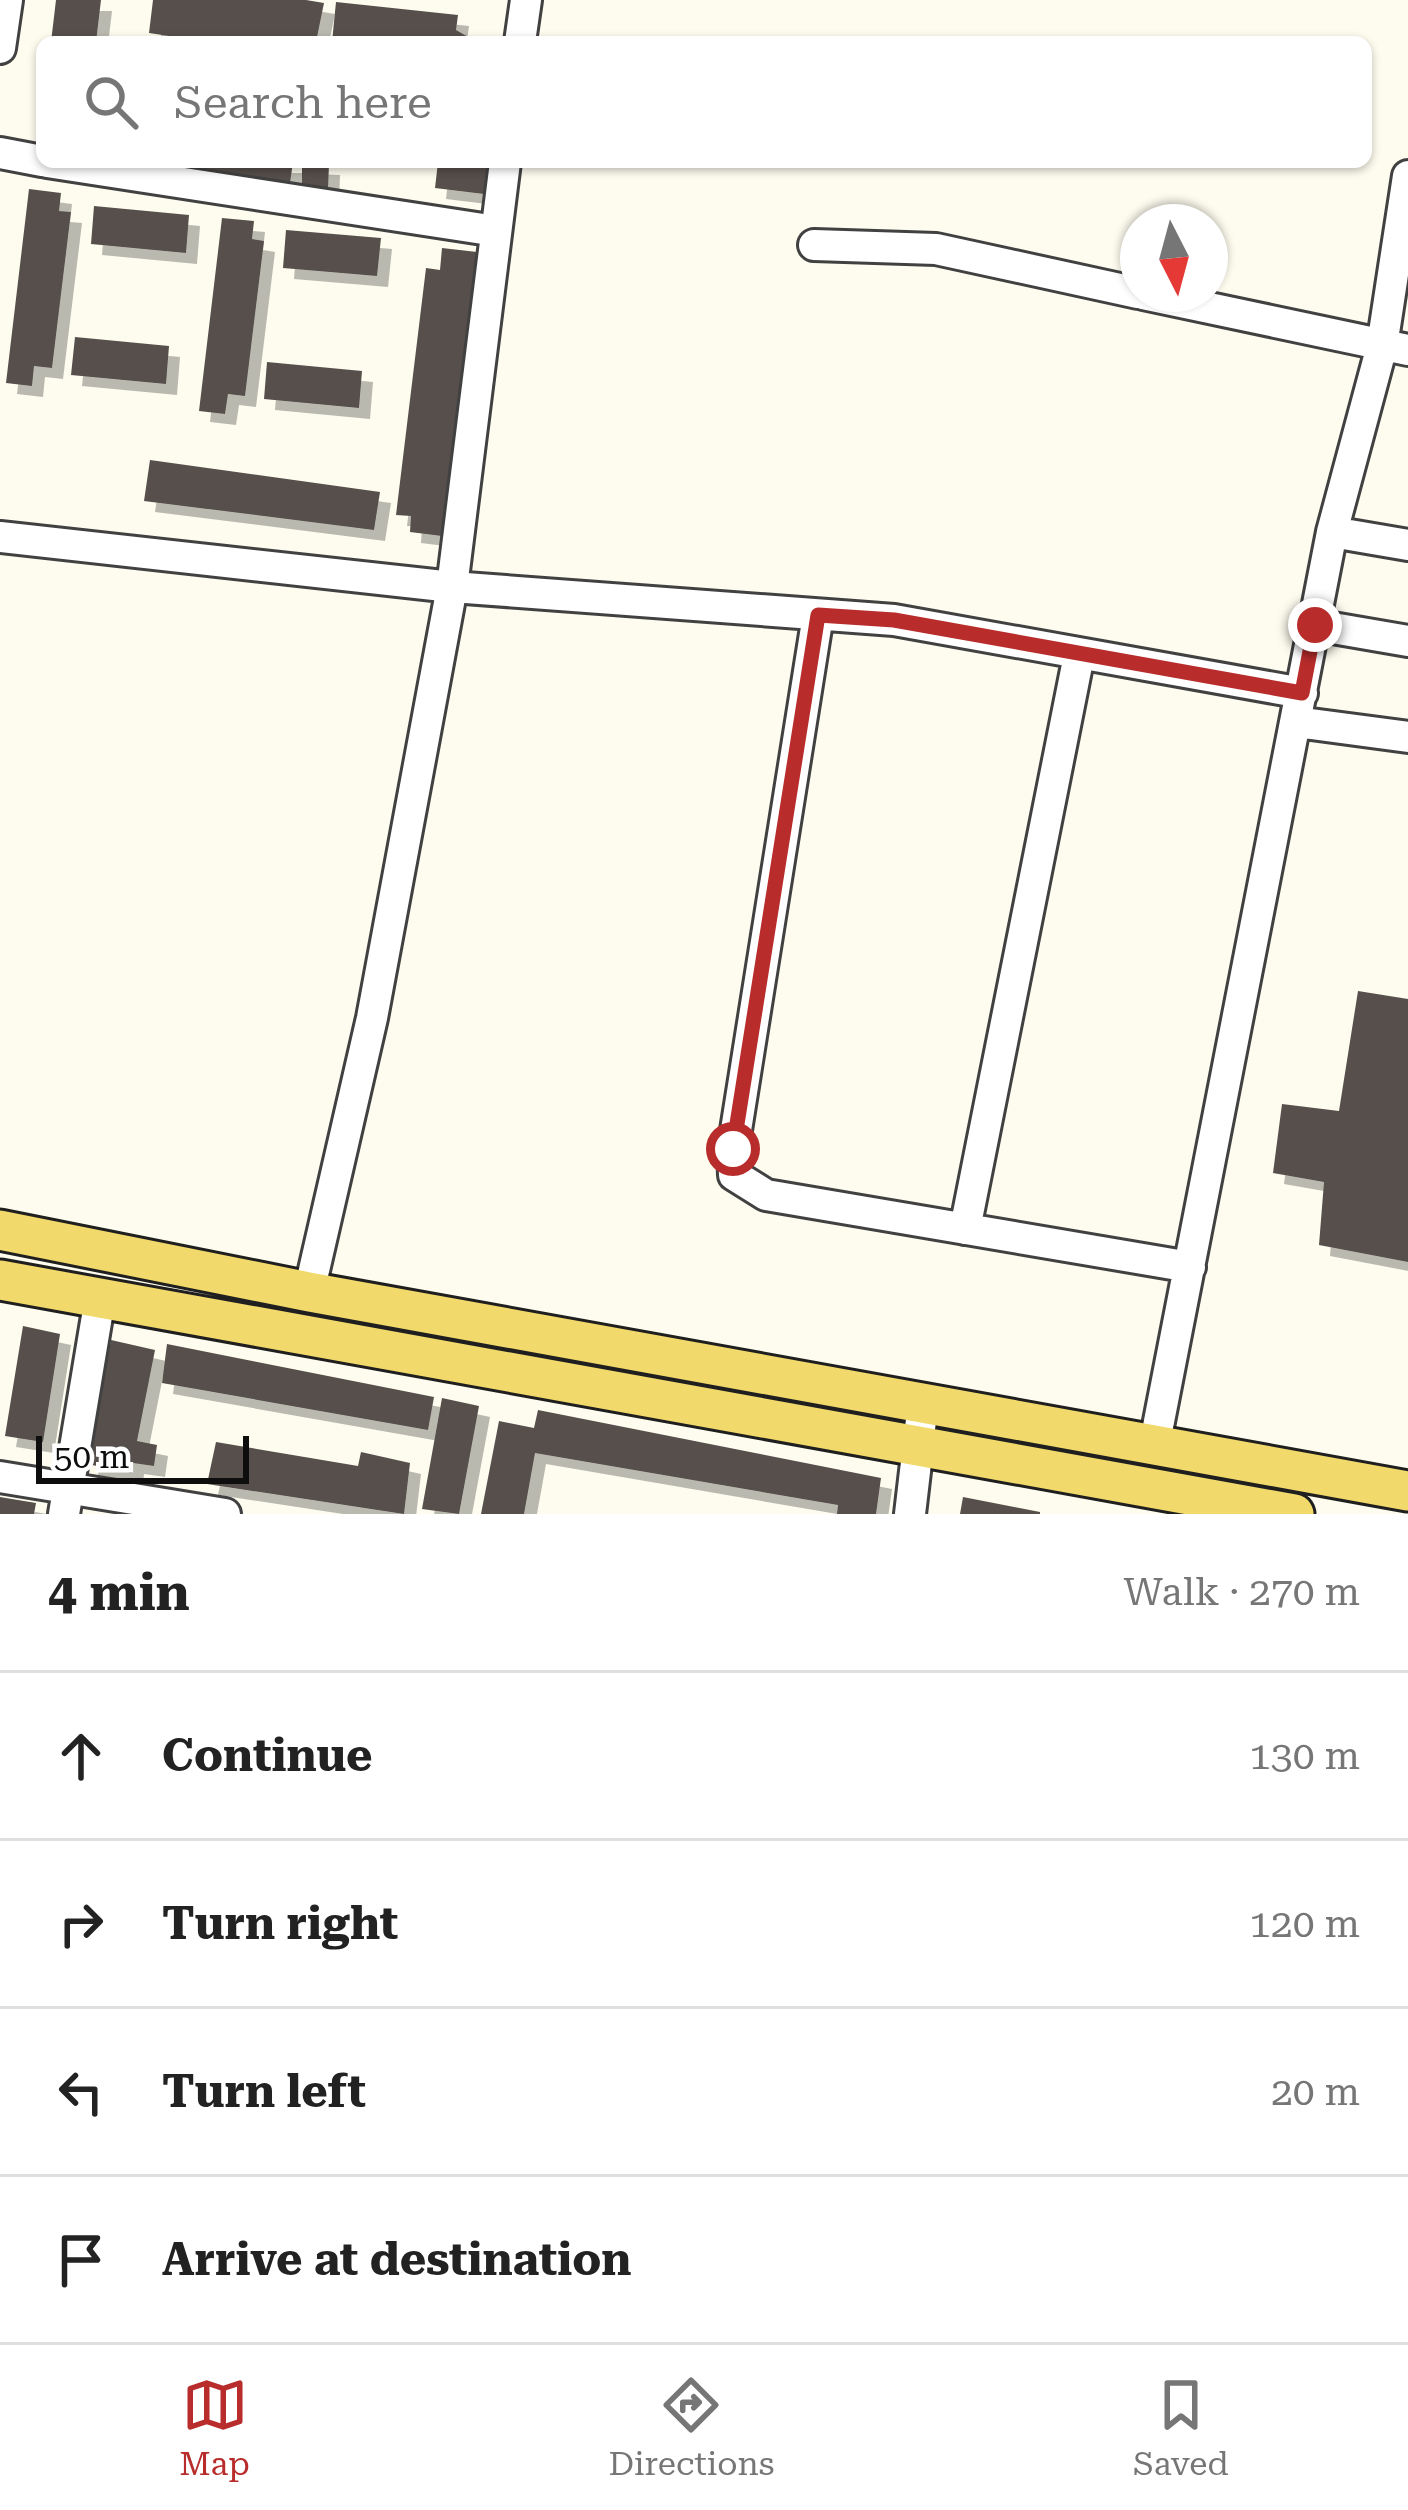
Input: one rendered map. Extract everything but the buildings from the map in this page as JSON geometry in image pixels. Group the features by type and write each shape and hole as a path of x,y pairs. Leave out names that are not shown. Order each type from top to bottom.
{"main road":[{"path":"0,1230 309,1292 1408,1491"},
{"path":"0,1280 1294,1514"}],"street":[{"path":"0,48 7,0"},
{"path":"521,36 526,0"},
{"path":"0,153 36,160"},
{"path":"84,168 496,231"},
{"path":"309,1292 372,1018 452,587 504,168"},
{"path":"1155,1442 1332,532 1395,348 1408,176"},
{"path":"814,244 936,249 1120,288"},
{"path":"1228,312 1395,348"},
{"path":"1332,532 1408,544"},
{"path":"0,537 452,587 894,620 1079,655 1408,737"},
{"path":"818,615 733,1149 734,1175 766,1195 1190,1267"},
{"path":"1315,625 1408,641"},
{"path":"965,1228 1079,655"},
{"path":"66,1501 100,1298"},
{"path":"910,1514 923,1402"},
{"path":"0,1477 66,1501 225,1514"}],"route":[{"path":"733,1149 818,615 894,620 1302,693 1315,625"}]}
